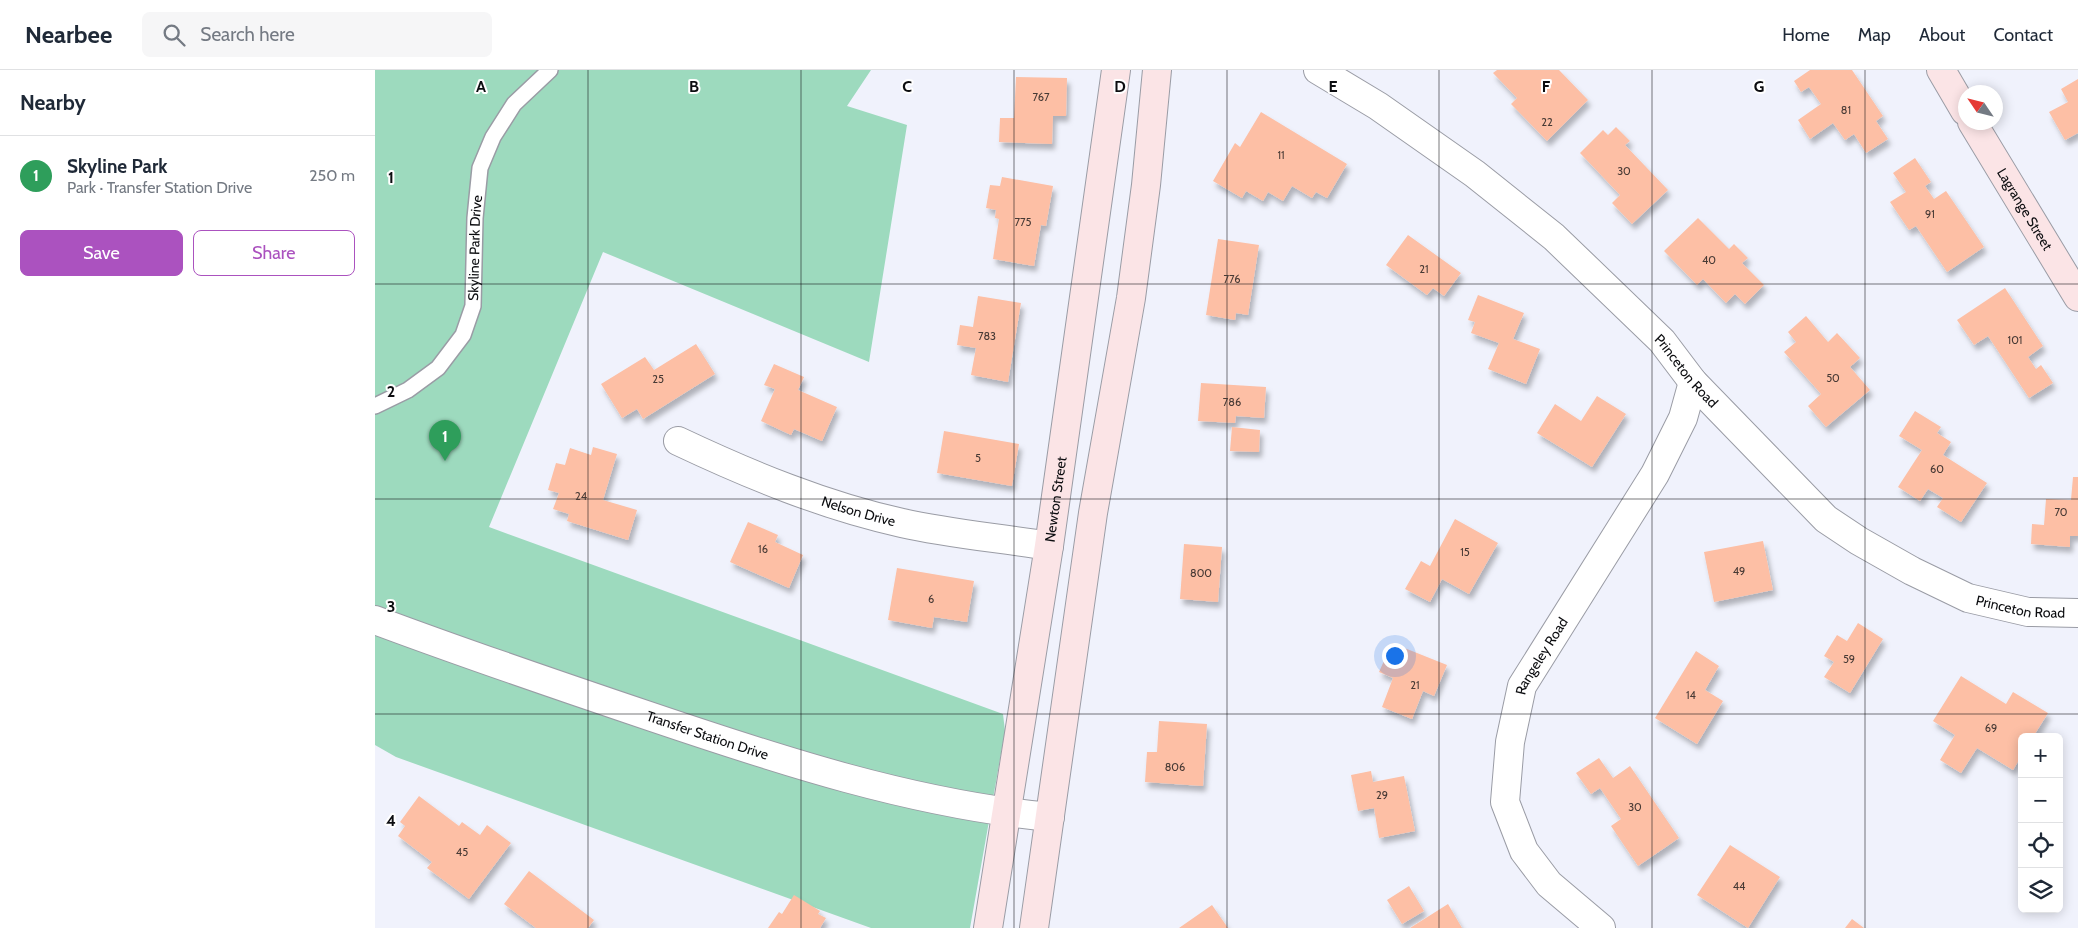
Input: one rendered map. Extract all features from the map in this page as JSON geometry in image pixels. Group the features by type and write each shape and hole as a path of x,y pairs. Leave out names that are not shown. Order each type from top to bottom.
{"main road":[{"name":"Newton Street","path":"988,928 1049,546 1116,70"},
{"path":"1034,928 1093,513 1131,298 1146,185 1157,70"},
{"path":"1941,70 1958,99"},
{"name":"Lagrange Street","path":"1977,130 2078,297"}],"street":[{"name":"Princeton Road","path":"1318,70 1378,106 1475,174 1554,237 1663,341 1693,382 1826,519 1859,541 1912,571 1968,598 2028,612 2078,613"},
{"name":"Rangeley Road","path":"1601,928 1549,884 1524,851 1505,802 1510,742 1522,686 1655,474 1683,418 1693,382"},
{"name":"Nelson Drive","path":"679,441 731,466 850,509 904,524 1049,546"},
{"name":"Transfer Station Drive","path":"375,620 720,740 867,783 1006,813 1050,817"}],"lane":[{"name":"Skyline Park Drive","path":"375,406 408,390 438,368 463,335 473,306 475,218 480,168 493,137 514,104 550,70"}],"green space":[{"path":"375,70 871,70 847,106 907,125 869,362 603,252 489,527 1003,714 1005,731 970,928 871,928 396,757 375,745"}],"building":[{"path":"1497,70 1559,70 1588,100 1547,141 1511,104 1517,98 1493,73"},
{"path":"1810,70 1852,70 1883,116 1876,121 1888,139 1866,153 1854,134 1845,140 1833,123 1810,139 1798,120 1821,104 1809,87 1801,92 1794,81"},
{"path":"1016,77 1067,78 1066,116 1053,116 1052,144 999,142 1000,118 1014,118"},
{"path":"2078,79 2078,133 2065,140 2049,112 2068,102 2061,89"},
{"path":"1261,112 1347,164 1327,198 1316,192 1312,198 1292,186 1283,201 1268,192 1263,201 1246,191 1242,198 1213,181 1235,143 1240,147"},
{"path":"1616,127 1630,141 1625,145 1668,190 1632,224 1612,203 1620,195 1580,153 1603,130 1608,135"},
{"path":"1915,158 1931,182 1925,186 1934,199 1946,191 1984,247 1947,272 1916,226 1909,230 1890,202 1906,192 1893,173"},
{"path":"1002,177 1053,186 1046,226 1041,225 1034,266 993,259 999,219 995,218 996,210 986,208 990,185 1000,186"},
{"path":"1698,218 1729,249 1734,244 1748,258 1742,263 1764,285 1745,304 1735,294 1726,303 1703,279 1697,285 1664,251"},
{"path":"1408,235 1461,273 1444,296 1433,288 1427,295 1386,265"},
{"path":"1218,239 1259,245 1248,315 1236,313 1235,320 1206,315"},
{"path":"2005,288 2043,346 2028,357 2036,369 2041,365 2053,383 2029,398 1988,336 1974,345 1957,320"},
{"path":"1478,295 1524,313 1513,339 1540,349 1526,384 1488,369 1499,343 1471,333 1475,322 1468,320"},
{"path":"978,296 1021,303 1008,382 971,375 976,348 957,345 960,325 973,327"},
{"path":"1806,316 1828,342 1837,333 1860,358 1850,367 1870,390 1826,427 1808,406 1821,394 1784,352 1796,342 1788,332"},
{"path":"696,344 715,374 643,419 637,409 622,418 601,384 645,357 654,370"},
{"path":"774,364 804,377 798,390 837,407 822,441 794,429 791,435 761,421 775,389 764,385"},
{"path":"1201,383 1266,387 1264,418 1236,416 1235,423 1198,421"},
{"path":"1597,396 1626,414 1592,467 1537,433 1555,404 1581,421"},
{"path":"1915,411 1941,427 1937,433 1951,442 1943,455 1987,483 1961,522 1937,507 1943,498 1928,489 1920,501 1898,487 1922,450 1899,436"},
{"path":"1232,427 1260,430 1259,452 1230,451"},
{"path":"944,431 1019,444 1012,486 937,473"},
{"path":"593,447 617,454 603,500 637,510 628,540 567,521 569,514 553,509 559,493 548,490 556,463 565,465 570,448 591,455"},
{"path":"2073,477 2078,477 2078,536 2070,536 2070,547 2031,544 2032,524 2044,525 2046,499 2071,500"},
{"path":"1455,519 1498,543 1469,594 1442,579 1430,602 1405,589 1421,561 1430,566"},
{"path":"748,522 778,535 775,542 803,555 789,588 730,562"},
{"path":"1763,541 1773,590 1714,602 1704,552"},
{"path":"1184,544 1222,547 1218,602 1180,599"},
{"path":"897,568 974,581 967,622 934,617 932,628 888,620"},
{"path":"1858,623 1883,639 1850,693 1824,677 1834,662 1824,656 1837,635 1847,641"},
{"path":"1392,643 1447,665 1434,696 1423,691 1412,719 1382,707 1393,678 1379,672"},
{"path":"1696,651 1719,666 1705,690 1723,701 1697,744 1655,718"},
{"path":"1961,676 2006,704 2013,692 2048,713 2036,733 2018,733 2018,762 2013,770 1977,748 1961,773 1940,760 1955,735 1933,721"},
{"path":"1159,721 1207,724 1203,786 1145,782 1147,752 1157,752"},
{"path":"1599,758 1613,778 1630,766 1679,838 1638,866 1611,826 1621,819 1600,788 1591,794 1576,773"},
{"path":"1371,771 1373,782 1404,776 1415,831 1379,838 1374,808 1358,811 1351,775"},
{"path":"419,796 459,826 462,822 480,835 487,825 511,843 469,899 427,868 432,862 398,836 405,826 400,822"},
{"path":"1730,845 1780,877 1748,928 1697,895"},
{"path":"529,871 594,920 588,928 536,928 504,904"},
{"path":"1409,886 1424,911 1402,924 1387,900"},
{"path":"794,895 820,911 818,914 826,918 820,928 768,928 779,912 782,914"},
{"path":"1448,904 1462,928 1410,928"},
{"path":"1212,905 1228,928 1179,928"},
{"path":"1852,919 1864,928 1845,928"}],"place":[{"name":"Skyline Park","path":"445,461"}]}
